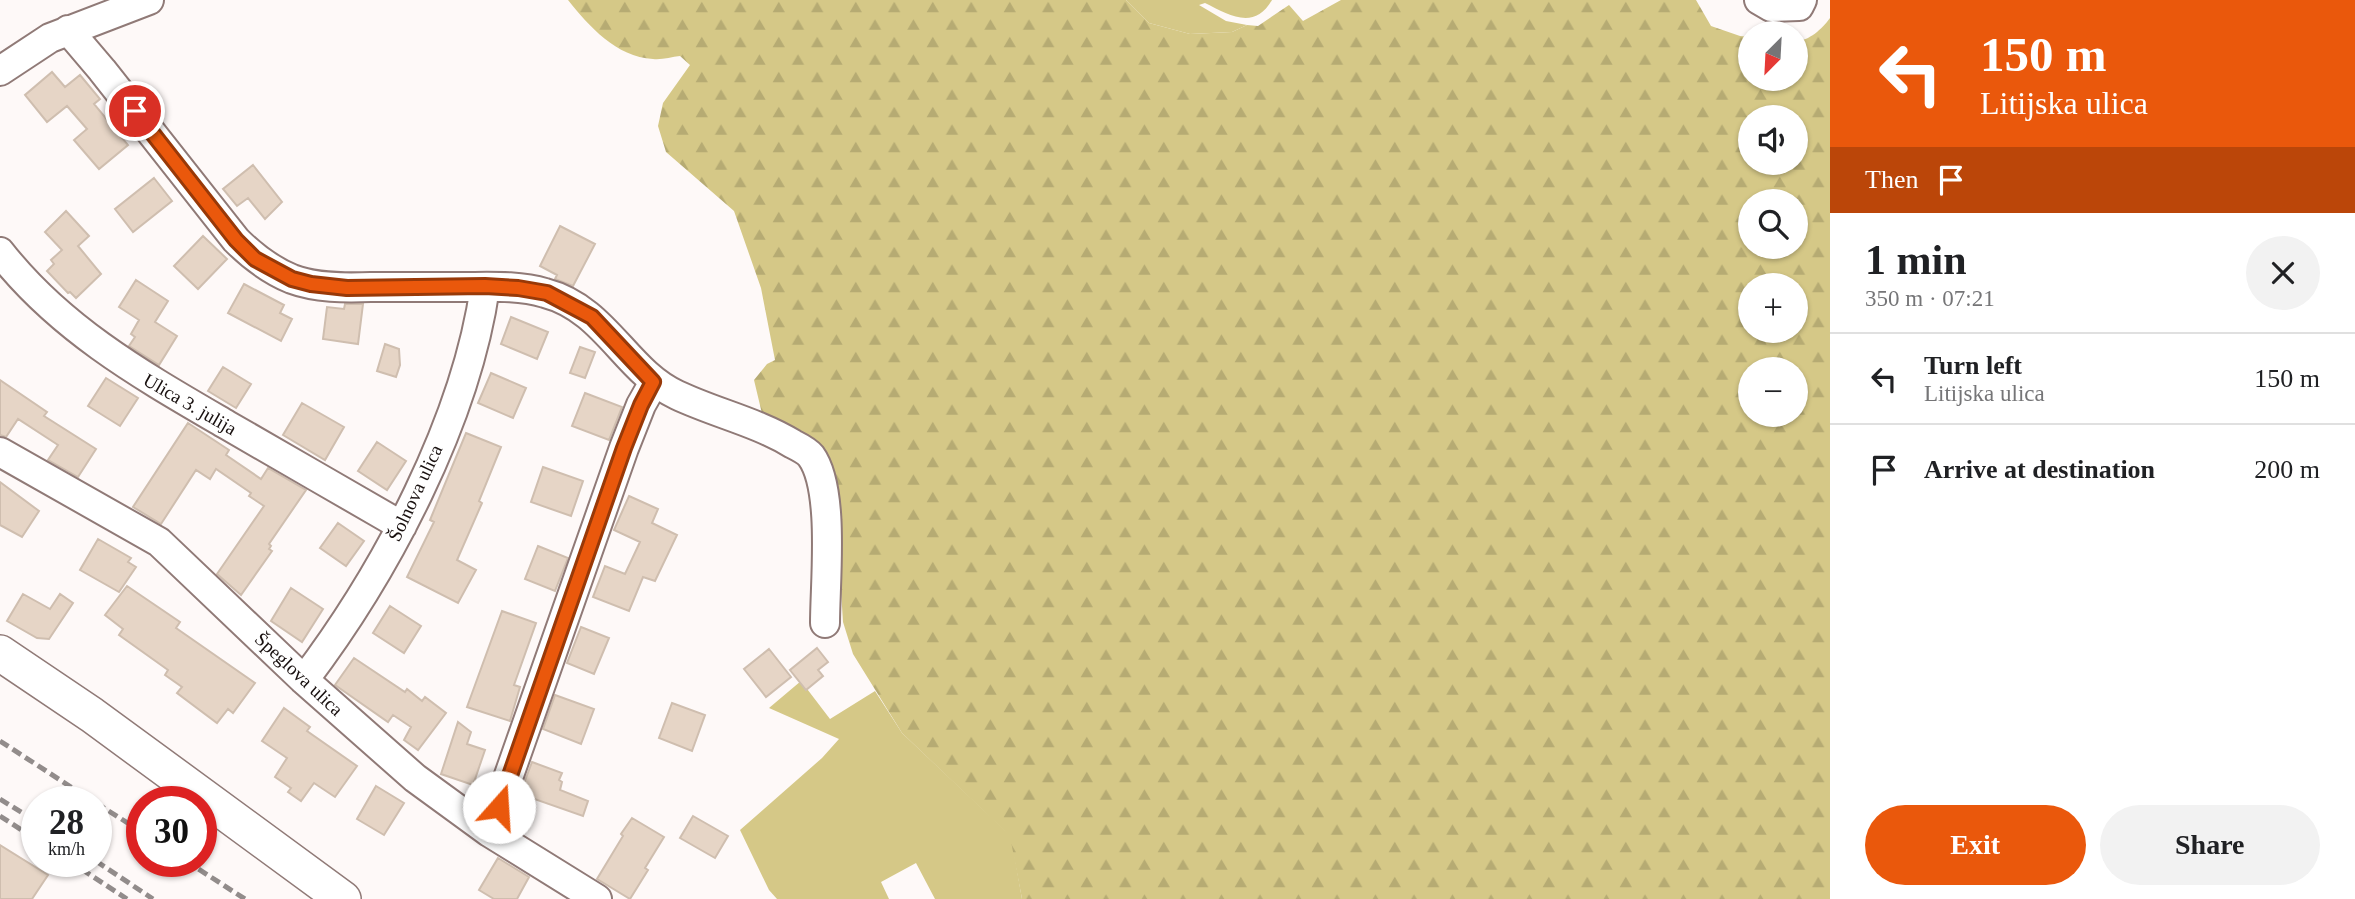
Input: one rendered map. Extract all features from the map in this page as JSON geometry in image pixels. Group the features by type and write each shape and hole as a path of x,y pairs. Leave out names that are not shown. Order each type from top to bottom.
{"main road":[{"path":"0,653 92,715 343,899"}],"street":[{"path":"0,71 32,48 68,30 149,0"},
{"path":"1759,0 1770,7 1799,6 1802,0"},
{"path":"68,30 111,80 236,240 255,259 292,279 311,284 347,288 485,286 547,293 592,317 653,382 676,395 777,434 810,454 822,481 826,511 825,623"},
{"name":"Ulica 3. julija","path":"0,252 57,312 133,370 402,526"},
{"name":"Šolnova ulica","path":"304,680 355,606 402,526 450,415 480,321 485,286"},
{"path":"489,832 624,448 653,382"},
{"name":"Špeglova ulica","path":"0,452 159,542 304,680 415,778 489,832 597,899"}],"green space":[{"path":"568,0 1126,0 1149,23 1190,34 1232,32 1247,25 1258,26 1289,5 1303,21 1341,0 1696,0 1711,26 1738,35 1738,91 1808,91 1808,38 1830,18 1830,899 1022,899 1010,836 902,733 853,654 843,622 835,496 764,422 754,380 767,364 775,360 761,288 734,211 666,152 658,126 663,103 690,65 680,56 653,59 627,53 594,30"},
{"path":"1126,0 1272,0 1265,10 1249,18 1223,12 1205,3 1199,5 1226,21 1247,25 1232,32 1190,34 1149,23"},
{"path":"801,681 830,719 875,691 902,733 1011,836 1022,899 935,899 916,863 881,882 889,899 777,899 769,890 740,830 822,758 839,739 769,708"}],"building":[{"path":"52,72 65,87 80,75 100,99 94,104 128,145 99,169 74,140 87,129 67,106 47,122 25,95"},
{"path":"253,165 282,202 265,219 248,198 237,206 223,189"},
{"path":"154,178 172,201 133,232 115,209"},
{"path":"66,211 89,236 78,246 101,274 76,298 47,271 54,264 51,260 62,250 45,232"},
{"path":"560,226 595,244 573,286 555,279 557,275 540,266"},
{"path":"203,236 227,259 198,289 174,266"},
{"path":"136,280 168,301 155,322 177,336 159,365 129,346 135,337 131,334 139,320 119,307"},
{"path":"244,284 284,305 280,313 292,319 281,341 228,313"},
{"path":"345,304 363,304 358,344 323,339 327,307 344,309"},
{"path":"511,317 548,332 537,359 501,344"},
{"path":"385,344 399,349 400,365 396,377 377,371"},
{"path":"580,347 595,352 585,378 570,373"},
{"path":"223,367 251,384 236,408 208,391"},
{"path":"491,373 526,388 513,418 478,403"},
{"path":"106,378 138,398 120,426 88,406"},
{"path":"0,380 47,412 44,416 96,449 78,477 48,460 58,445 18,419 6,437 0,435"},
{"path":"585,393 622,407 609,440 572,426"},
{"path":"302,403 344,427 325,460 283,435"},
{"path":"188,423 229,450 226,455 261,479 268,468 306,490 269,544 272,551 241,595 217,574 264,506 249,496 251,493 216,469 210,479 196,470 161,524 133,507"},
{"path":"466,433 501,447 479,501 482,503 457,560 476,570 458,603 407,577 434,522 430,520"},
{"path":"377,442 406,461 387,490 358,471"},
{"path":"543,467 583,481 571,516 531,502"},
{"path":"0,482 39,511 22,537 0,525"},
{"path":"629,496 658,509 652,523 677,535 655,581 643,577 629,611 593,597 605,566 625,574 640,542 614,530"},
{"path":"338,523 364,541 346,566 320,548"},
{"path":"98,539 131,558 128,562 136,567 119,592 80,570"},
{"path":"538,546 568,558 555,591 525,579"},
{"path":"127,586 180,622 176,628 255,683 233,713 228,709 217,723 177,693 182,687 165,675 168,670 119,635 123,629 105,615"},
{"path":"291,588 323,609 302,642 271,621"},
{"path":"23,594 50,609 60,594 73,603 49,639 37,638 7,621"},
{"path":"390,606 421,626 404,653 373,633"},
{"path":"502,611 536,623 514,685 520,687 510,721 467,707"},
{"path":"581,627 609,638 594,674 567,663"},
{"path":"817,648 828,662 818,670 823,676 806,690 790,670"},
{"path":"769,649 791,677 766,697 744,669"},
{"path":"354,658 405,692 407,689 422,701 425,697 446,713 418,750 404,740 411,727 393,715 388,722 335,685"},
{"path":"555,695 594,709 581,744 543,729"},
{"path":"672,703 705,715 692,751 659,738"},
{"path":"284,708 310,727 307,731 357,766 335,797 314,783 301,801 288,792 291,788 275,777 287,758 262,741"},
{"path":"458,722 471,732 467,744 485,750 473,785 441,774"},
{"path":"532,762 562,773 559,780 562,782 560,790 588,801 583,816 520,794"},
{"path":"376,786 404,803 384,835 357,819"},
{"path":"693,816 728,836 715,858 680,838"},
{"path":"632,818 664,837 630,899 597,879"},
{"path":"0,845 21,858 21,877 47,877 32,899 0,899"},
{"path":"498,858 529,877 517,899 494,899 479,890"}],"railway":[{"path":"0,741 69,786"},
{"path":"0,799 21,812"},
{"path":"112,813 126,822"},
{"path":"0,816 21,830"},
{"path":"112,872 153,899"},
{"path":"93,877 127,899"},
{"path":"211,877 245,899"}],"route":[{"path":"135,111 236,240 255,259 292,279 347,288 485,286 547,293 592,317 653,382 624,448 499,807"}]}
